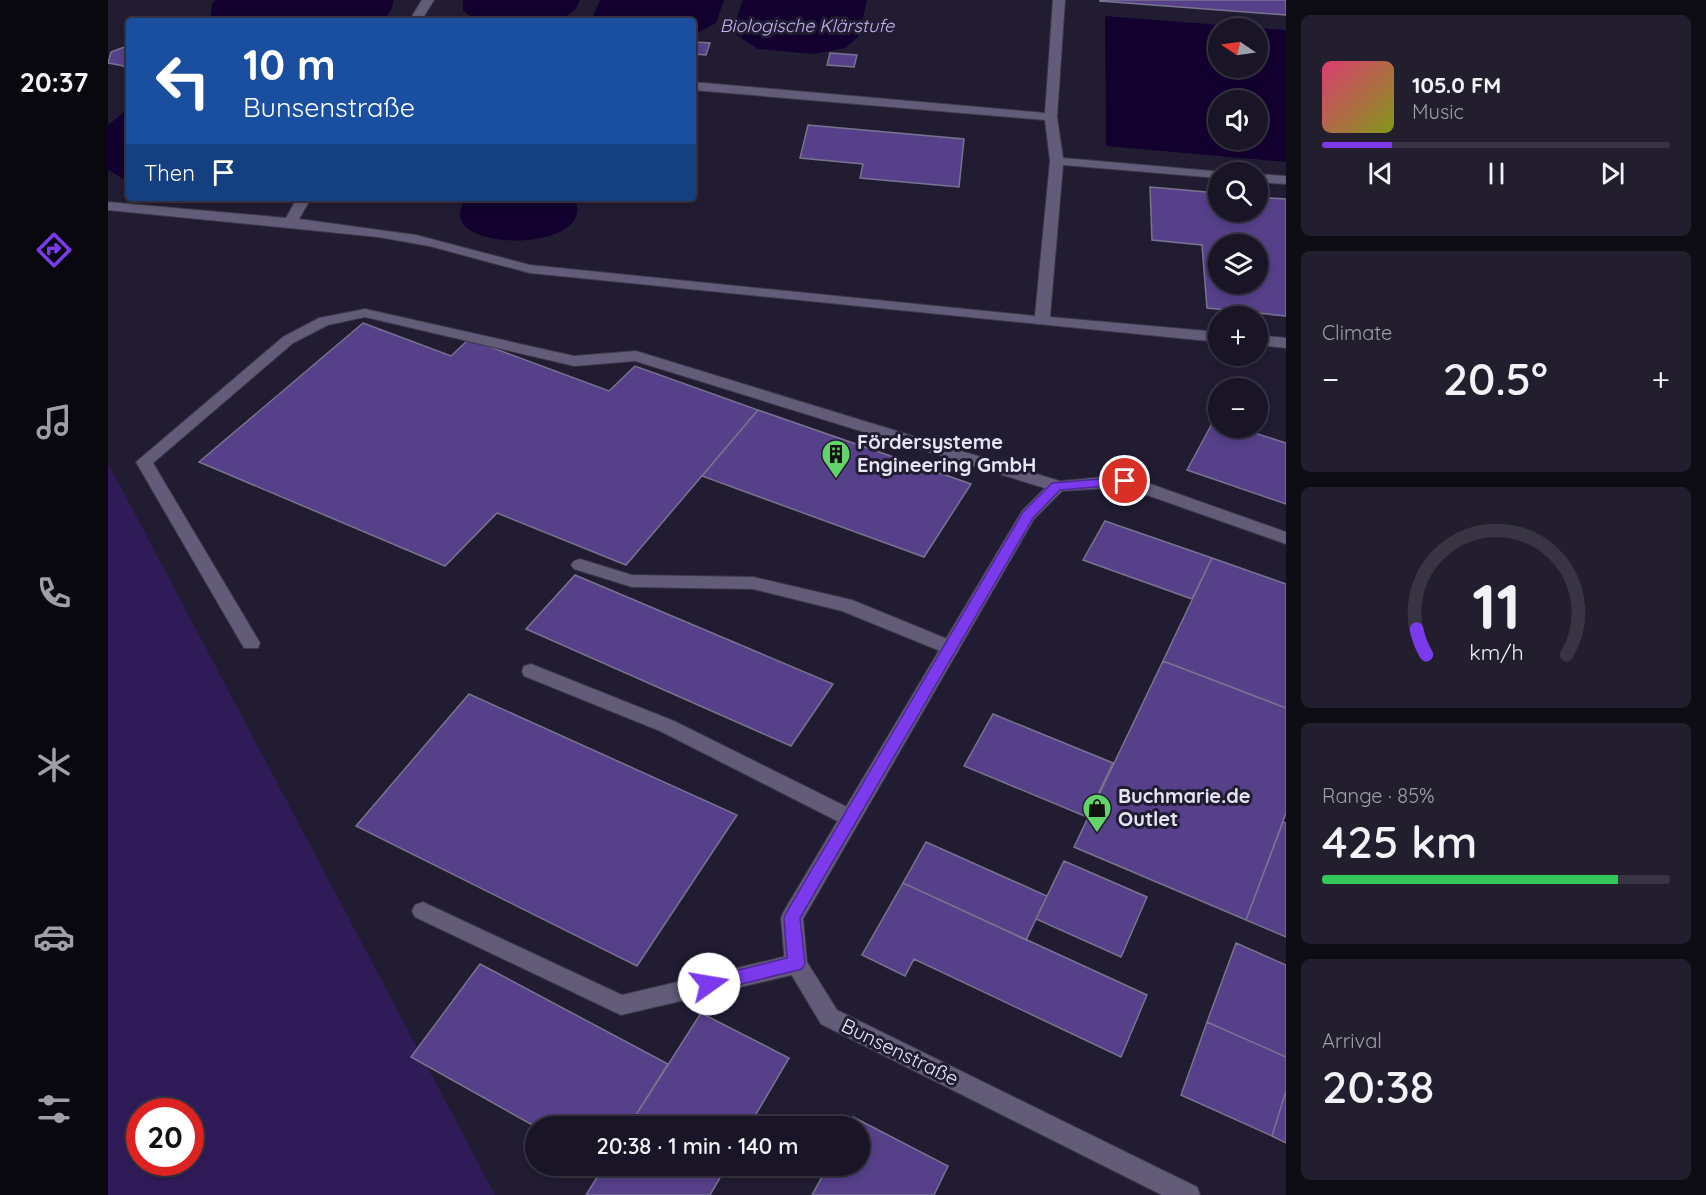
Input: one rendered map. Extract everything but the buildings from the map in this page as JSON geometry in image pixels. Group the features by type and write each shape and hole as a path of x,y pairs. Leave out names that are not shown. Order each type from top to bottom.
{"street":[{"path":"417,18 428,0"},
{"path":"1042,321 1057,161 1051,117 1059,0"},
{"path":"696,86 1051,117"},
{"path":"1057,161 1208,173"},
{"path":"1268,179 1286,180"},
{"path":"289,224 302,201"},
{"path":"108,206 289,224 418,240 501,264 530,268 1208,336"},
{"path":"251,643 144,462 288,340 324,321 365,313 574,361 636,356 1057,486 1125,481 1286,537"},
{"path":"1268,341 1286,343"},
{"name":"Bunsenstraße","path":"1057,486 1028,515 792,918 796,963 829,1017 1188,1195"},
{"path":"580,565 632,581 753,583 846,605 950,648"},
{"path":"531,671 668,726 850,818"},
{"path":"423,911 621,1005 796,963"}],"shaded area":[{"path":"108,463 495,1195 108,1195"}],"water":[{"path":"216,0 393,0 390,12 385,18 210,18 212,4"},
{"path":"463,0 580,0 575,10 564,18 472,18 463,10"},
{"name":"Biologische Klärstufe","path":"600,0 724,0 716,23 696,33 696,18 592,18"},
{"name":"Biologische Klärstufe","path":"743,0 867,0 859,36 845,48 813,54 758,49 732,32"},
{"path":"1105,16 1208,24 1208,78 1268,78 1268,29 1286,30 1286,162 1106,146"},
{"path":"126,110 126,180 108,170 108,125"},
{"path":"466,201 574,201 576,217 563,230 541,238 515,240 489,238 469,230 460,216"}],"place":[{"name":"Fördersysteme Engineering GmbH","path":"836,480"},
{"name":"Buchmarie.de Outlet","path":"1097,834"}],"route":[{"path":"709,984 796,963 792,918 1028,515 1057,486 1125,481"}]}
